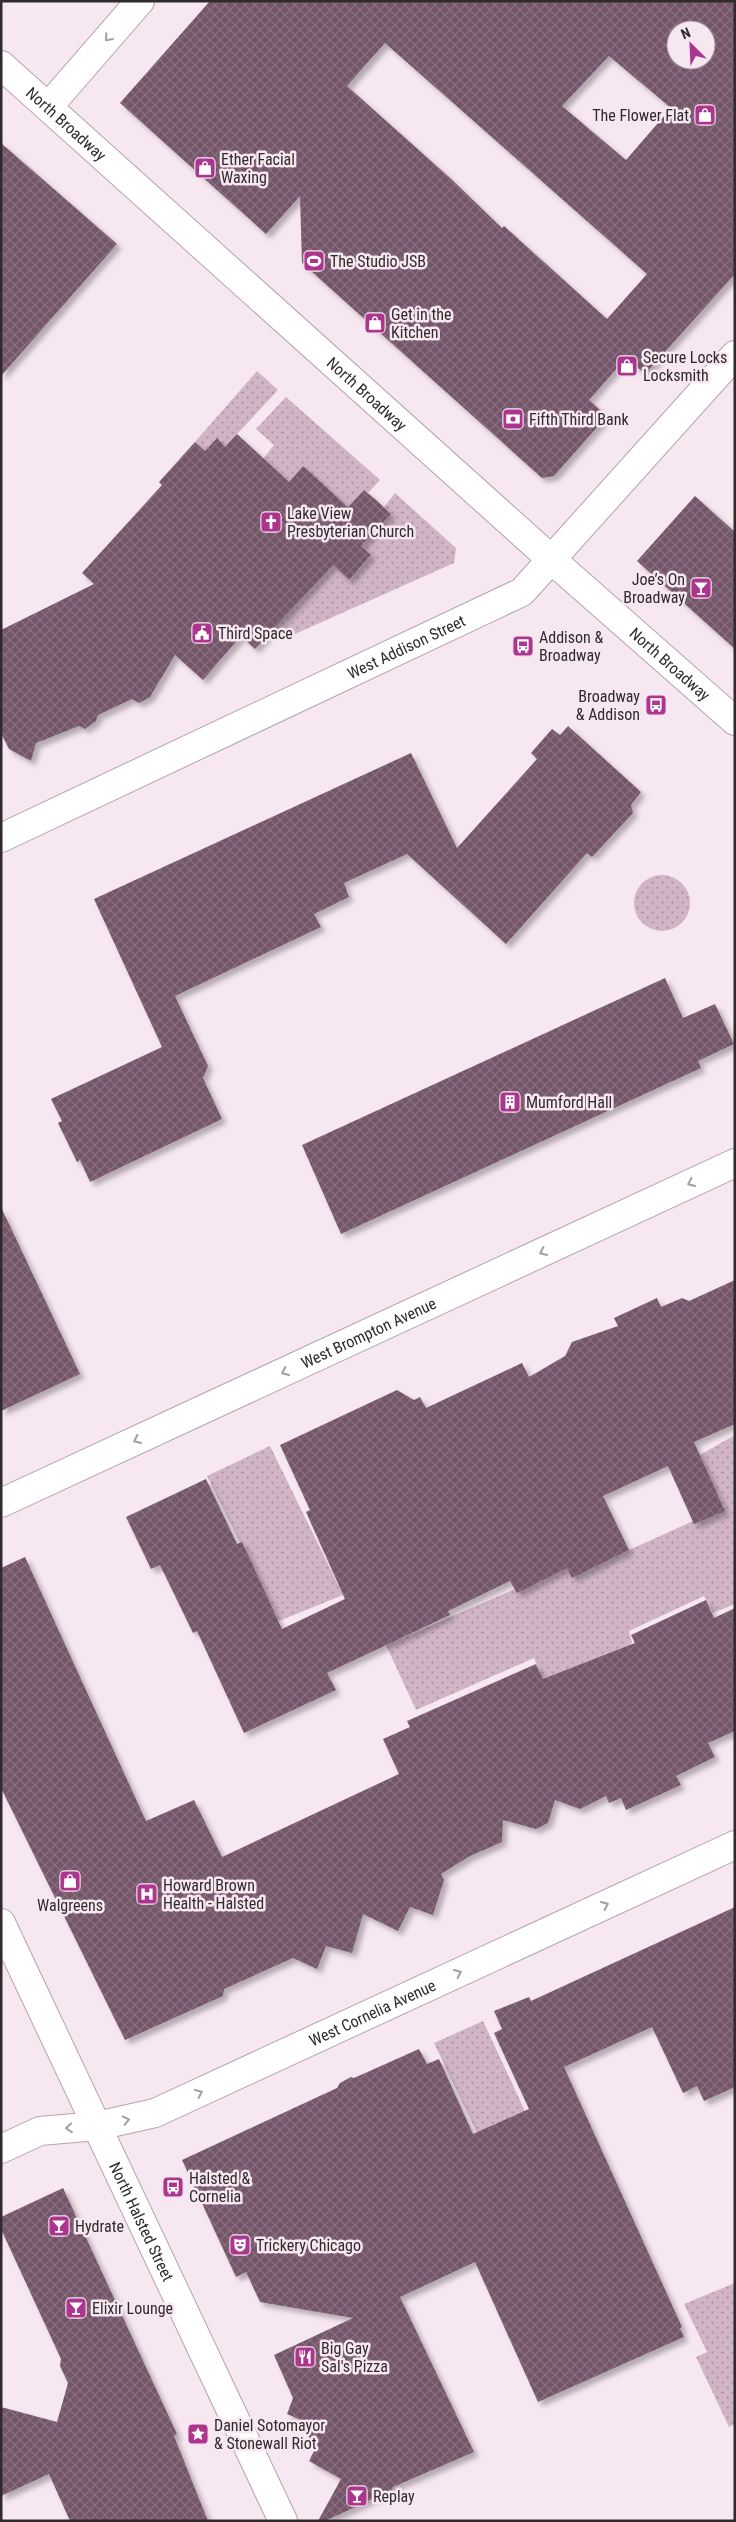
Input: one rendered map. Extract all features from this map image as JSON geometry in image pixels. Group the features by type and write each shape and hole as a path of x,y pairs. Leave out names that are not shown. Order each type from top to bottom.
{"street":[{"path":"48,107 140,1"},
{"name":"North Broadway","path":"1,65 552,560 735,721"},
{"name":"West Addison Street","path":"1,838 522,592 735,354"},
{"name":"West Brompton Avenue","path":"1,1503 735,1163"},
{"name":"West Cornelia Avenue","path":"1,2149 40,2131 97,2126 155,2113 735,1845"},
{"name":"North Halsted Street","path":"1,1923 283,2521"}],"shaded area":[{"path":"257,371 278,390 225,447 216,439 205,451 195,442"},
{"path":"286,397 380,480 368,493 364,490 348,507 303,467 278,494 263,459 274,445 256,429"},
{"path":"395,493 456,548 454,563 286,638 275,627 333,565 349,580 371,556 361,546 391,514 384,507"},
{"path":"662,875 673,877 682,883 688,892 690,903 688,914 682,923 673,929 662,931 651,929 642,923 636,914 634,903 636,892 642,883 651,877"},
{"path":"735,1435 735,1604 713,1613 704,1596 629,1631 632,1643 620,1652 546,1686 534,1658 416,1710 386,1645 568,1566 574,1575 724,1507 698,1456"},
{"path":"270,1446 343,1595 279,1621 207,1476"},
{"path":"483,2021 605,2282 559,2304 434,2043"},
{"path":"735,2283 735,2424 729,2427 696,2357 707,2352 684,2304"}],"building":[{"path":"210,1 735,1 735,274 645,374 626,358 589,400 607,416 554,476 542,478 302,263 300,196 266,234 120,103","holes":["385,43 647,274 607,319 504,226 502,228 449,177 347,86","609,56 671,108 626,160 562,106"]},
{"path":"1,143 117,244 1,376"},
{"path":"237,434 289,482 303,466 348,507 364,490 376,500 391,514 361,546 371,555 349,580 333,565 255,649 241,636 203,680 175,655 150,697 139,703 132,699 98,715 96,721 85,729 79,726 36,743 31,761 9,749 1,733 1,630 94,584 82,573 162,485 159,482 195,442 205,451 217,438 225,447"},
{"path":"695,496 735,532 735,649 637,561"},
{"path":"568,726 641,792 631,805 633,813 592,857 587,853 506,944 407,854 344,883 349,897 314,914 321,927 175,996 208,1066 203,1078 222,1119 90,1182 80,1160 77,1162 58,1123 62,1121 51,1099 162,1047 94,899 411,753 457,848 537,759 531,753 552,729 560,735"},
{"name":"Mumford Hall","path":"665,978 683,1018 715,1004 734,1044 698,1061 701,1068 341,1234 302,1145"},
{"path":"1,1207 80,1374 1,1411"},
{"path":"735,1280 735,1424 694,1442 725,1511 694,1524 668,1466 603,1496 629,1550 572,1578 567,1568 517,1593 510,1581 448,1611 450,1615 327,1673 336,1690 244,1733 197,1631 193,1633 160,1565 151,1569 126,1517 206,1479 237,1544 242,1542 282,1629 345,1599 306,1512 310,1510 280,1445 397,1390 414,1400 420,1397 426,1408 522,1363 529,1377 565,1356 572,1342 618,1326 614,1318 657,1298 661,1307 682,1298 689,1301"},
{"path":"25,1557 146,1821 194,1800 222,1857 399,1774 383,1739 410,1727 407,1721 536,1664 543,1679 635,1643 631,1635 706,1600 714,1618 735,1608 735,1731 708,1743 715,1757 676,1776 681,1785 626,1810 621,1798 609,1803 606,1796 580,1809 555,1800 548,1823 536,1829 503,1820 502,1842 470,1856 441,1874 444,1880 433,1915 410,1907 398,1931 363,1914 352,1953 326,1946 317,1969 293,1958 224,1989 223,1996 125,2040 1,1788 1,1568"},
{"path":"735,1907 735,2087 704,2101 697,2086 683,2093 652,2027 564,2067 682,2327 680,2328 684,2337 538,2402 475,2262 400,2297 474,2452 393,2487 392,2490 325,2521 318,2521 341,2479 309,2461 315,2449 301,2420 287,2414 293,2398 274,2355 353,2318 260,2302 246,2272 236,2277 182,2160 337,2088 340,2083 351,2077 354,2078 419,2049 427,2064 439,2059 473,2134 529,2109 494,2033 502,2029 494,2011 529,1997 531,2001"},
{"path":"63,2188 177,2434 174,2436 208,2521 70,2521 49,2474 1,2496 1,2407 57,2422 68,2383 60,2366 61,2359 1,2229 1,2217"}],"place":[{"name":"The Flower Flat","path":"705,115"},
{"name":"Ether Facial Waxing","path":"205,168"},
{"name":"The Studio JSB","path":"314,261"},
{"name":"Get in the Kitchen","path":"375,323"},
{"name":"Secure Locks Locksmith","path":"627,366"},
{"name":"Fifth Third Bank","path":"513,419"},
{"name":"Lake View Presbyterian Church","path":"271,522"},
{"name":"Joe’s On Broadway","path":"701,588"},
{"name":"Third Space","path":"202,633"},
{"name":"Addison & Broadway","path":"523,646"},
{"name":"Broadway & Addison","path":"656,705"},
{"name":"Mumford Hall","path":"510,1102"},
{"name":"Walgreens","path":"70,1881"},
{"name":"Howard Brown Health - Halsted","path":"147,1894"},
{"name":"Halsted & Cornelia","path":"173,2187"},
{"name":"Hydrate","path":"59,2226"},
{"name":"Trickery Chicago","path":"240,2245"},
{"name":"Elixir Lounge","path":"76,2308"},
{"name":"Big Gay Sal's Pizza","path":"305,2357"},
{"name":"Daniel Sotomayor & Stonewall Riot","path":"198,2434"},
{"name":"Replay","path":"357,2496"}]}
